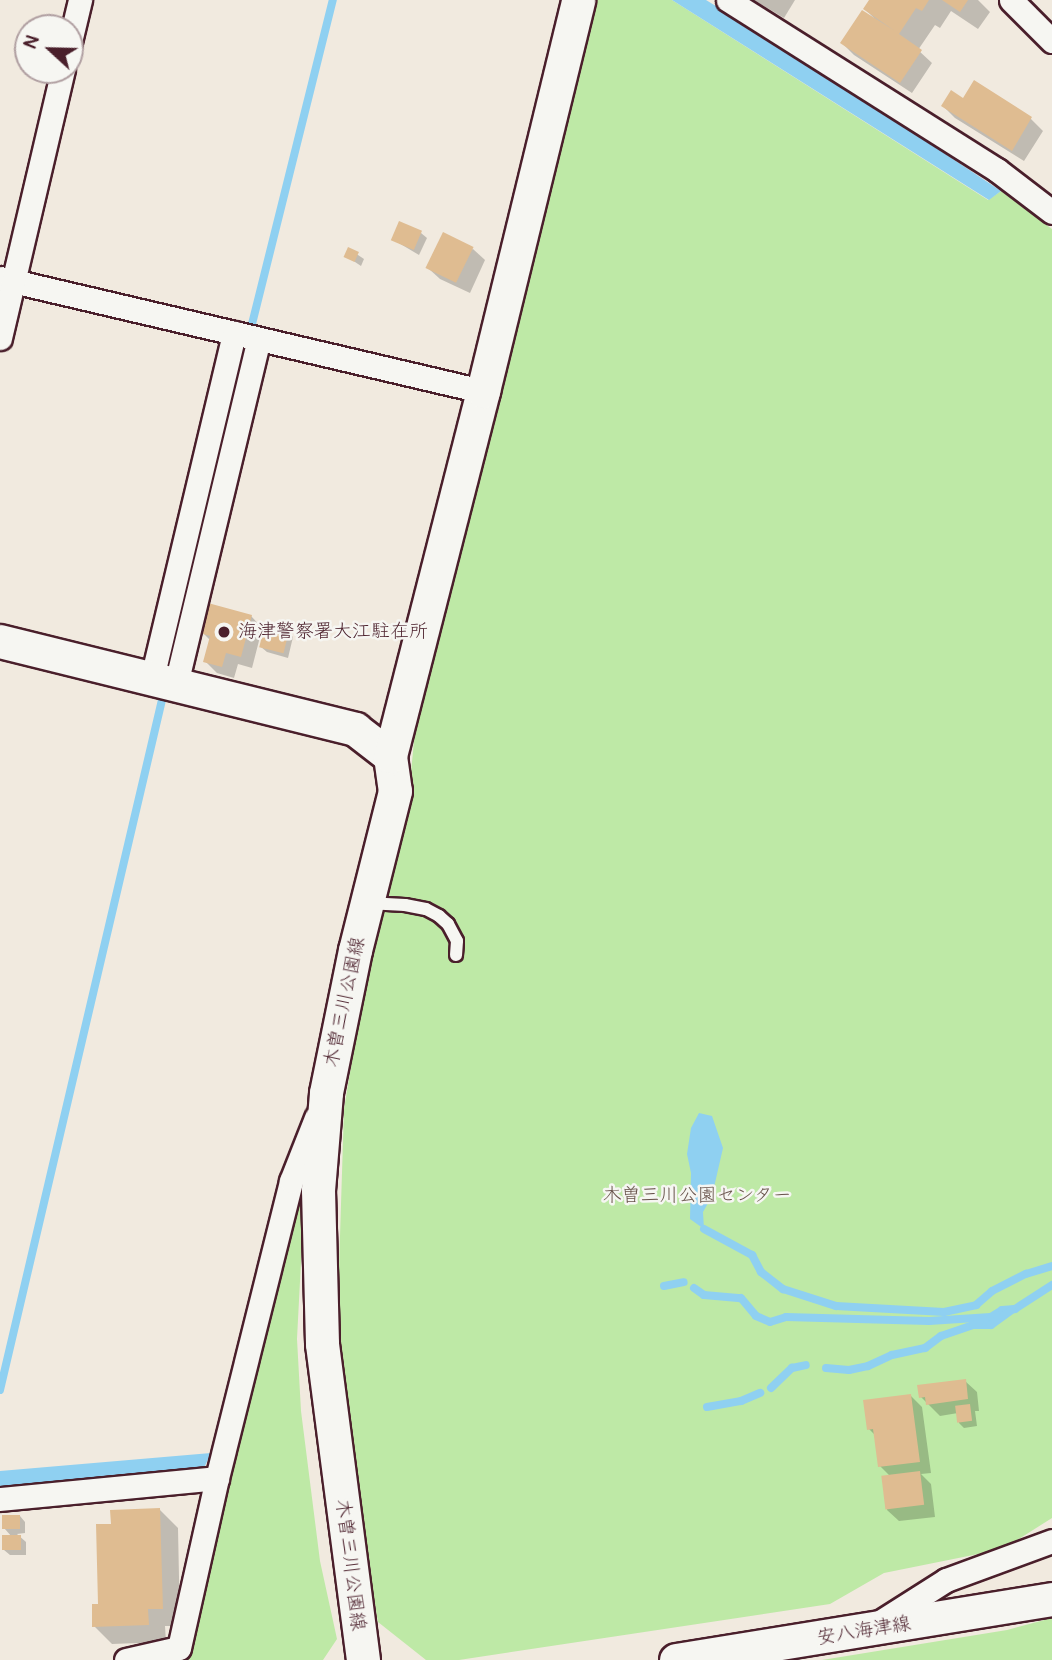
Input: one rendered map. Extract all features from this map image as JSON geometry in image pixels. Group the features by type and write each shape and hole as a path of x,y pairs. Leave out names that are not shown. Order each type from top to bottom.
{"main road":[{"path":"0,641 355,729 390,756 483,391 578,0"},
{"name":"木曽三川公園線","path":"363,1660 322,1344 318,1190 326,1093 367,903 395,791 390,756"},
{"name":"安八海津線","path":"677,1660 1052,1599"}],"street":[{"path":"728,0 997,170 1052,212"},
{"path":"1011,0 1052,41"},
{"path":"0,338 7,280 60,84"},
{"path":"7,280 483,391"},
{"path":"164,681 234,333"},
{"path":"164,681 260,339"},
{"path":"126,1660 179,1648 217,1478 291,1181 326,1093"},
{"path":"0,1499 217,1478"},
{"path":"866,1631 946,1580 1052,1541"}],"lane":[{"path":"367,903 405,905 426,909 439,916 457,941 456,956"}],"green space":[{"name":"木曽三川公園センター","path":"589,0 672,0 988,200 1001,191 1052,229 1052,1518 1003,1549 884,1573 830,1604 459,1660 426,1660 378,1622 345,1424 337,1331 344,1109 362,1000 410,783 416,720"},
{"path":"299,1184 305,1185 297,1339 301,1411 320,1561 337,1639 323,1660 164,1660 188,1655 231,1478 243,1409"},
{"path":"1052,1618 1052,1660 822,1660 1007,1630"}],"water":[{"path":"672,0 706,0 804,60 1001,191 989,200"},
{"path":"699,1113 712,1116 723,1148 712,1196 703,1212 704,1229 690,1219 691,1173 687,1154 691,1128"},
{"path":"211,1453 204,1468 0,1488 0,1471"}],"building":[{"path":"869,0 929,0 922,11 916,8 899,34 922,50 900,83 840,43 862,10 895,31 863,9"},
{"path":"942,0 968,0 960,12"},
{"path":"974,80 1032,117 1012,151 941,106 951,90 963,98"},
{"path":"399,221 422,231 414,250 391,240"},
{"path":"443,232 474,247 456,283 425,268"},
{"path":"348,247 359,252 354,262 344,257"},
{"path":"208,603 252,615 241,657 226,653 222,667 203,662 210,636 200,633"},
{"path":"265,624 289,630 283,653 259,647"},
{"path":"966,1379 968,1399 926,1405 925,1397 919,1398 917,1385"},
{"path":"911,1394 920,1462 878,1467 873,1429 867,1430 863,1400"},
{"path":"970,1404 972,1421 957,1423 955,1406"},
{"path":"920,1471 924,1505 885,1509 881,1476"},
{"path":"160,1508 163,1609 148,1609 149,1625 92,1627 92,1604 98,1604 96,1524 111,1524 110,1510"},
{"path":"2,1515 20,1515 20,1529 2,1529"},
{"path":"2,1535 21,1535 21,1550 2,1550"}],"waterway":[{"path":"251,328 333,0"},
{"path":"169,666 173,647"},
{"path":"0,1390 162,700"},
{"path":"704,1229 752,1255 761,1272 783,1289 836,1306 944,1312 976,1305 992,1291 1026,1274 1052,1266"},
{"path":"664,1286 684,1282"},
{"path":"694,1288 704,1295 741,1298 756,1316 770,1322 786,1317 929,1321 991,1317 1002,1310 1015,1309 1052,1285"},
{"path":"826,1368 849,1370 868,1366 892,1355 925,1348 941,1336 973,1325 991,1325 1012,1310"},
{"path":"771,1388 792,1368 806,1365"},
{"path":"707,1407 741,1401 760,1393"}],"place":[{"name":"海津警察署大江駐在所","path":"224,632"}]}
